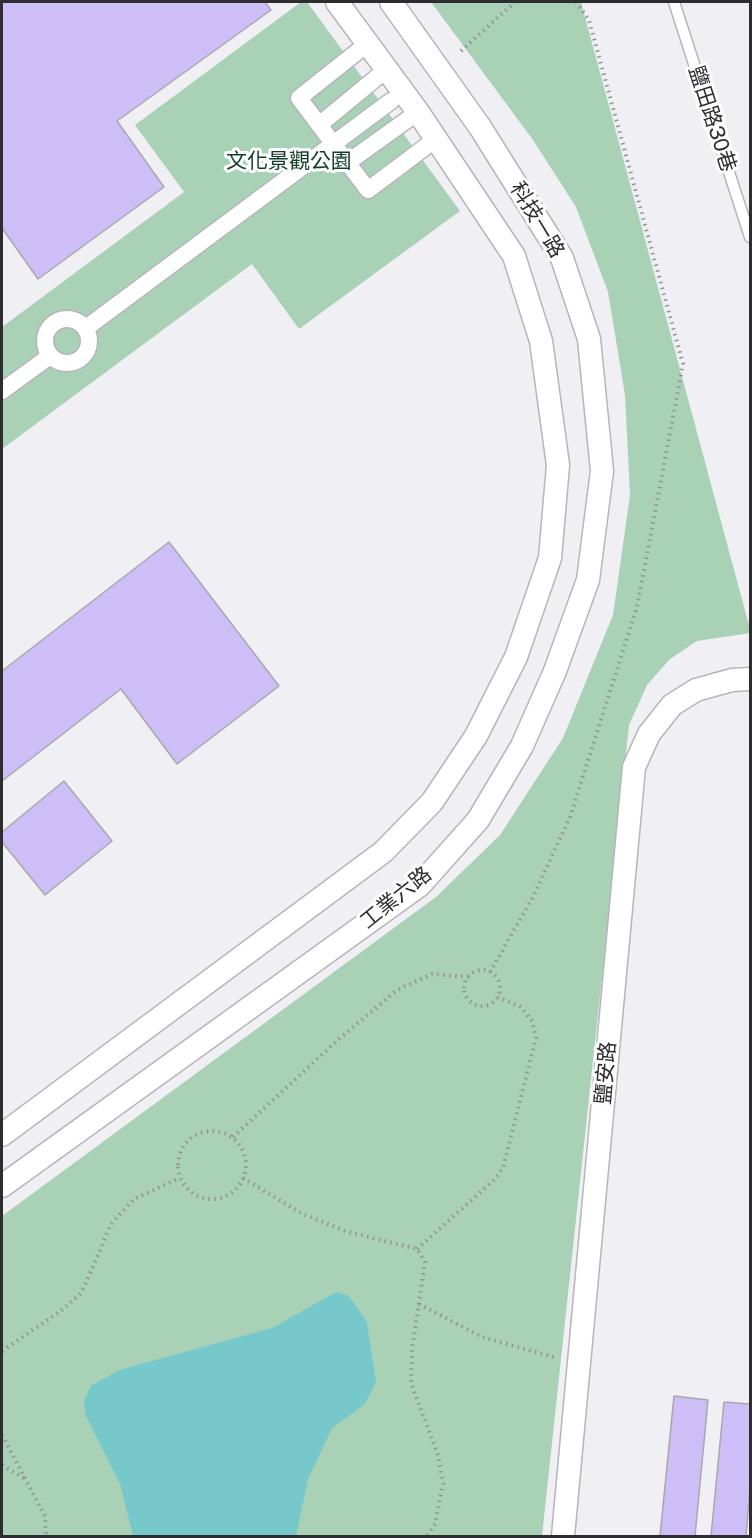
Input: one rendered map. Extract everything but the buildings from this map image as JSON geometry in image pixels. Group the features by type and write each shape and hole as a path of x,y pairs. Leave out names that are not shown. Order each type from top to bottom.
{"street":[{"name":"科技一路","path":"337,2 418,112 514,256 541,340 558,465"},
{"name":"科技一路","path":"391,2 480,127 562,258 590,339 602,471"},
{"path":"367,44 299,98 368,190 436,139"},
{"path":"320,125 387,69"},
{"path":"86,328 391,101"},
{"path":"347,163 418,112"},
{"path":"67,319 74,320 86,328 90,343 84,357 78,361 63,363 50,356 46,349 45,335 54,323 67,319"},
{"path":"2,391 50,356"},
{"name":"工業六路","path":"2,1135 383,852 432,802 476,736 516,657 550,558 558,465"},
{"name":"工業六路","path":"2,1186 420,885 478,820 522,746 555,671 588,580 602,471"},
{"name":"鹽安路","path":"563,1536 634,767 650,734 672,705 696,690 732,680 750,679"}],"lane":[{"name":"鹽田路30巷","path":"674,2 750,237"}],"path":[{"path":"461,51 516,2"},
{"path":"478,970 490,972 498,980 498,997 484,1006 473,1004 465,995 465,983 468,977 478,970"},
{"path":"233,1137 340,1038 397,990 432,974 468,977"},
{"path":"417,1249 495,1179 503,1168 536,1038 532,1021 521,1007 498,997"},
{"path":"212,1130 233,1137 245,1156 246,1167 243,1178 228,1195 206,1199 187,1188 180,1179 179,1156 190,1137 212,1130"},
{"path":"243,1178 301,1213 345,1230 417,1249 425,1262 411,1383 438,1455 443,1484 435,1524 427,1536"},
{"path":"2,1351 62,1310 82,1292 111,1224 134,1199 180,1179"},
{"path":"419,1304 482,1337 551,1358 579,1358"},
{"path":"2,1435 45,1516 46,1536"},
{"path":"2,1465 24,1478"}],"green space":[{"name":"文化景觀公園","path":"301,2 307,2 460,211 299,329 252,264 2,449 2,327 184,192 135,125"},
{"path":"431,2 581,2 750,629 750,633 697,641 670,659 647,685 629,725 542,1536 2,1536 2,1216 436,897 500,835 563,738 613,615 630,495 625,395 608,292 576,207 533,140"}],"water":[{"path":"336,1292 349,1296 367,1322 376,1382 365,1404 332,1428 308,1479 296,1536 133,1536 120,1484 86,1416 84,1401 91,1386 119,1370 272,1328"}]}
